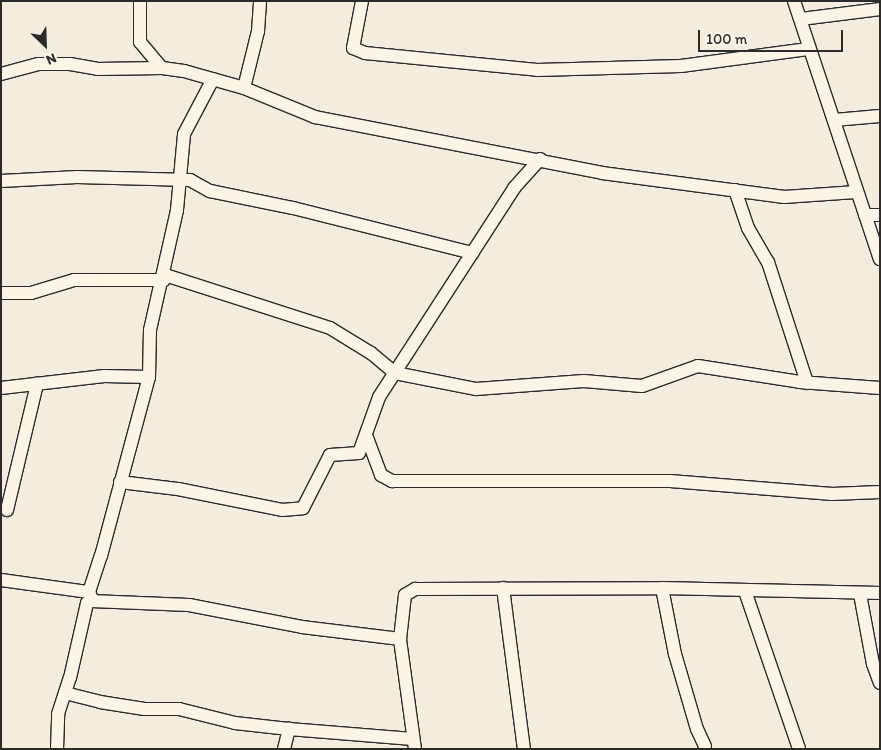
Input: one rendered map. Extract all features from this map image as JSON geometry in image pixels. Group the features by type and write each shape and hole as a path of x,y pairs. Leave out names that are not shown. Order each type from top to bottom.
{"street":[{"path":"140,1 140,42 162,68"},
{"path":"244,88 258,31 260,1"},
{"path":"362,1 353,48 365,53 538,70 681,66 808,49"},
{"path":"794,1 801,19 808,49 834,120 856,192 880,259"},
{"path":"801,19 880,9"},
{"path":"1,74 39,64 70,64 98,69 162,68 244,88 315,116 540,159 602,173 784,197 856,192"},
{"path":"56,749 58,714 149,377 150,330 164,278 180,179 184,134 213,79"},
{"path":"834,120 880,116"},
{"path":"120,482 178,489 282,510 299,510 305,506 325,460 334,453 359,453 379,397 514,188 540,159"},
{"path":"1,181 77,177 190,180 210,191 293,208 472,253"},
{"path":"735,190 748,228 768,262 807,383"},
{"path":"864,215 880,215"},
{"path":"1,294 30,293 74,280 164,278 330,328 371,353 395,373 476,389 584,381 642,386 698,366 807,383 880,388"},
{"path":"1,388 104,376 149,377"},
{"path":"6,510 37,384"},
{"path":"366,434 381,475 392,480 670,481 832,494 880,492"},
{"path":"1,580 91,596 189,605 267,622 400,638"},
{"path":"65,693 100,702 144,709 179,709 235,723 414,744 409,684 400,638 405,595 409,592 503,588 662,588 880,594"},
{"path":"503,588 524,749"},
{"path":"662,588 675,654 697,729 705,746"},
{"path":"745,591 799,749"},
{"path":"860,594 873,664 880,683"},
{"path":"284,749 289,729"}]}
